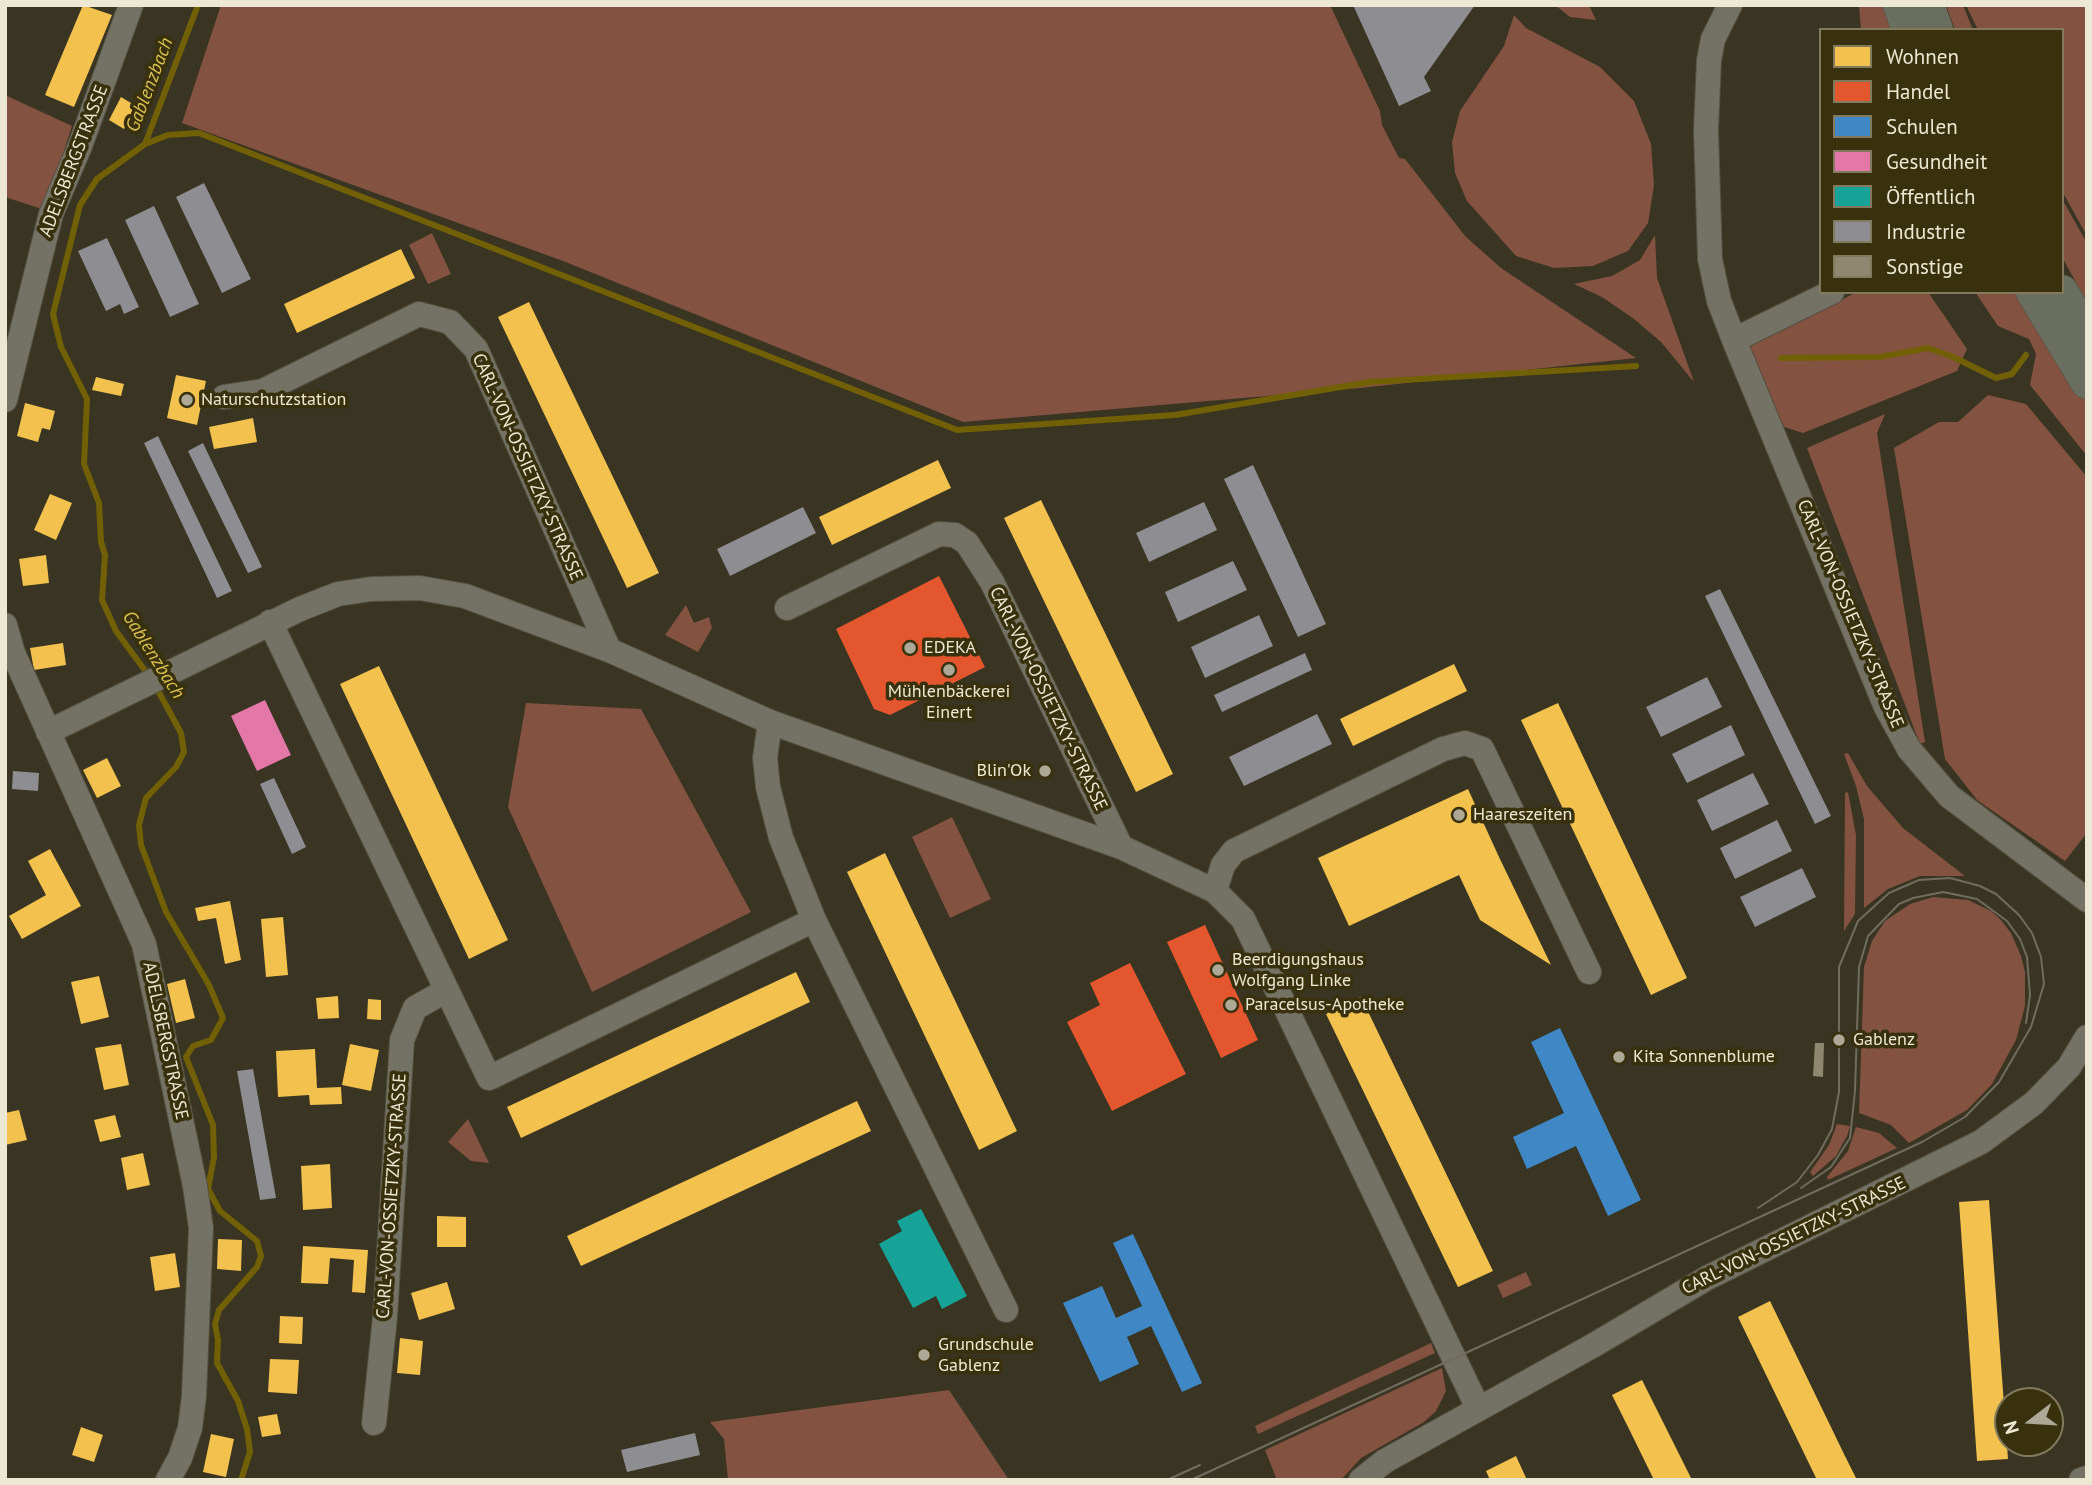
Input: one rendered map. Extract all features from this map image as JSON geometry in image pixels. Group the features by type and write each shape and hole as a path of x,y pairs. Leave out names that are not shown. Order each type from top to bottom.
{"main road":[{"path":"1899,5 1907,28"},
{"path":"1928,5 1936,28"},
{"path":"2033,294 2087,383"},
{"path":"2064,294 2087,332"}],"street":[{"name":"ADELSBERGSTRASSE","path":"5,400 51,214 80,146 131,5"},
{"name":"CARL-VON-OSSIETZKY-STRASSE","path":"1730,5 1713,39 1709,60 1706,130 1710,259 1719,301 1734,340 1886,707 1909,749 1949,796 2087,900"},
{"path":"1734,340 1828,294"},
{"name":"CARL-VON-OSSIETZKY-STRASSE","path":"224,397 263,391 419,314 450,322 476,349 609,650"},
{"name":"CARL-VON-OSSIETZKY-STRASSE","path":"787,608 940,534 955,534 967,543 992,582 1121,847"},
{"name":"CARL-VON-OSSIETZKY-STRASSE","path":"48,732 270,622 338,594 371,589 420,588 465,596 609,650 770,722 1121,847 1216,891 1243,919 1478,1408"},
{"path":"270,622 489,1078 814,920"},
{"name":"ADELSBERGSTRASSE","path":"5,625 13,653 144,944 195,1186 201,1228 194,1396 190,1428 180,1458 168,1480"},
{"path":"770,722 765,758 768,788 781,838 814,920 1006,1310"},
{"path":"1216,891 1223,865 1234,851 1443,748 1465,743 1482,749 1589,972"},
{"name":"CARL-VON-OSSIETZKY-STRASSE","path":"374,1423 386,1304 402,1040 415,1008 447,990"},
{"name":"CARL-VON-OSSIETZKY-STRASSE","path":"1361,1480 1385,1461 1707,1278 1981,1142 2034,1103 2069,1067 2087,1037"},
{"path":"2081,1480 2087,1478"}],"shaded area":[{"path":"221,5 1330,5 1399,158 1405,159 1466,237 1501,268 1636,358 1360,388 963,422 563,261 182,123"},
{"path":"1555,5 1589,5 1596,20 1570,17"},
{"path":"1859,5 1888,5 1896,28 1861,28"},
{"path":"1946,5 1963,5 1972,28 1954,28"},
{"path":"1966,5 2087,5 2087,236 2064,195 2064,28 1977,28"},
{"path":"1514,15 1526,28 1600,67 1634,101 1651,144 1654,185 1648,223 1628,251 1593,266 1554,268 1516,256 1467,201 1455,173 1452,142 1460,111 1504,46"},
{"path":"5,95 72,126 45,210 5,197"},
{"path":"2064,203 2087,243 2087,302 2064,261"},
{"path":"432,233 451,274 428,284 409,245"},
{"path":"1655,235 1657,278 1694,382 1661,342 1634,319 1602,297 1574,284 1612,276 1640,260"},
{"path":"1853,294 1929,294 1967,349 1957,371 1803,433 1784,427 1747,347"},
{"path":"1976,294 2020,294 2087,403 2087,456 2030,385 2036,354 2029,339 1998,326"},
{"path":"1988,395 2026,404 2087,477 2087,833 2065,861 1977,800 1945,759 1894,448 1939,422 1958,422"},
{"path":"1885,414 1877,433 1925,742 1920,744 1807,448"},
{"path":"686,605 694,623 709,617 712,628 698,652 665,635"},
{"path":"526,703 641,709 751,912 592,992 508,807"},
{"path":"1848,753 1867,786 1903,828 1965,876 1920,876 1888,889 1864,908 1864,819 1844,754"},
{"path":"1848,792 1856,835 1855,914 1844,931 1845,793"},
{"path":"952,817 991,899 950,918 912,837"},
{"path":"1933,897 1968,900 1991,911 2001,920 2011,933 2021,956 2025,972 2025,1006 2016,1040 1992,1084 1967,1110 1909,1143 1891,1125 1859,1113 1864,967 1872,941 1885,921 1910,904"},
{"path":"468,1119 489,1163 471,1161 448,1142"},
{"path":"1837,1124 1850,1126 1847,1136 1836,1156 1813,1176 1810,1172 1829,1145"},
{"path":"1856,1127 1879,1133 1897,1148 1828,1180 1827,1177 1848,1151"},
{"path":"1526,1272 1532,1285 1503,1298 1497,1285"},
{"path":"1431,1343 1435,1353 1258,1434 1255,1426"},
{"path":"1442,1368 1446,1391 1436,1411 1424,1422 1361,1458 1341,1480 1277,1480 1265,1450"},
{"path":"949,1390 1009,1480 728,1480 724,1439 710,1422"}],"building: Wohnen":[{"path":"83,5 112,15 74,107 45,95"},
{"path":"121,97 136,106 124,129 109,120"},
{"path":"401,249 415,278 297,333 284,304"},
{"path":"529,302 659,573 627,588 498,317"},
{"name":"Naturschutzstation","path":"176,375 206,381 197,425 167,418"},
{"path":"96,377 124,384 121,396 92,390"},
{"path":"25,403 55,411 50,430 42,428 38,442 17,436"},
{"path":"253,418 257,442 214,449 209,427"},
{"path":"938,460 951,488 832,545 819,517"},
{"path":"50,494 72,503 56,540 34,530"},
{"path":"1041,500 1173,774 1136,792 1004,518"},
{"path":"46,555 49,583 23,586 19,559"},
{"path":"63,643 66,665 34,670 30,648"},
{"path":"1454,664 1467,691 1353,746 1340,719"},
{"path":"379,666 508,940 469,959 340,684"},
{"path":"1558,703 1687,978 1651,995 1521,720"},
{"path":"107,758 121,786 97,798 83,770"},
{"path":"1468,789 1551,965 1480,920 1459,875 1349,926 1318,858"},
{"path":"50,849 81,906 22,939 9,916 46,895 28,861"},
{"path":"885,853 1017,1131 979,1150 847,872"},
{"path":"230,901 241,960 225,964 216,918 198,921 195,908"},
{"path":"283,917 288,975 266,977 261,919"},
{"path":"796,972 810,1002 521,1138 507,1107"},
{"path":"99,976 109,1017 81,1024 71,982"},
{"path":"185,979 195,1018 176,1023 167,984"},
{"path":"338,996 339,1018 318,1019 316,998"},
{"path":"1361,997 1493,1271 1458,1287 1326,1014"},
{"path":"368,999 381,1000 381,1020 367,1019"},
{"path":"121,1044 129,1085 104,1090 95,1048"},
{"path":"350,1044 379,1050 371,1091 342,1085"},
{"path":"315,1049 317,1088 341,1087 342,1104 310,1105 309,1095 278,1097 276,1051"},
{"path":"857,1101 871,1131 581,1266 567,1236"},
{"path":"19,1110 27,1140 5,1145 5,1113"},
{"path":"115,1115 121,1137 100,1142 94,1120"},
{"path":"143,1153 150,1185 127,1190 121,1158"},
{"path":"330,1164 332,1208 303,1210 301,1166"},
{"path":"1989,1200 2003,1387 1994,1387 1994,1457 2008,1459 1977,1461 1959,1202"},
{"path":"437,1216 466,1217 466,1247 437,1247"},
{"path":"218,1239 242,1240 241,1271 217,1269"},
{"path":"303,1246 368,1250 365,1293 352,1292 354,1260 330,1258 328,1284 301,1283"},
{"path":"175,1253 180,1287 155,1291 150,1257"},
{"path":"447,1282 455,1309 419,1320 411,1293"},
{"path":"1770,1301 1857,1480 1817,1480 1738,1317"},
{"path":"280,1316 303,1317 302,1344 279,1343"},
{"path":"400,1338 423,1341 420,1375 397,1373"},
{"path":"270,1359 299,1360 297,1394 268,1392"},
{"path":"1642,1380 1692,1480 1654,1480 1612,1395"},
{"path":"277,1414 281,1434 262,1437 258,1417"},
{"path":"81,1427 103,1435 94,1462 72,1455"},
{"path":"211,1434 234,1439 226,1477 203,1472"},
{"path":"1516,1456 1527,1480 1490,1480 1486,1471"}],"building: Handel":[{"name":"EDEKA","path":"939,576 985,667 890,715 874,709 836,629"},
{"path":"1205,925 1258,1040 1221,1058 1167,942"},
{"path":"1130,963 1186,1074 1112,1111 1067,1022 1100,1005 1090,983"}],"building: Schulen":[{"path":"1560,1028 1641,1200 1608,1216 1576,1146 1527,1169 1513,1137 1564,1113 1531,1042"},
{"path":"1133,1234 1202,1383 1182,1392 1151,1326 1127,1337 1139,1364 1100,1382 1063,1303 1102,1286 1116,1318 1142,1306 1113,1243"}],"building: Gesundheit":[{"path":"265,700 291,755 257,771 231,716"}],"building: Öffentlich":[{"path":"921,1209 967,1296 942,1309 936,1296 913,1308 879,1244 902,1231 897,1221"}],"building: Industrie":[{"path":"1353,5 1475,5 1424,77 1431,91 1399,106"},
{"path":"204,183 251,279 222,293 176,197"},
{"path":"154,206 199,304 170,317 125,220"},
{"path":"107,238 139,307 124,314 120,304 106,311 78,251"},
{"path":"158,436 232,591 217,598 144,443"},
{"path":"203,443 262,567 248,573 188,451"},
{"path":"1253,465 1326,624 1298,637 1224,479"},
{"path":"1204,502 1217,530 1149,562 1136,533"},
{"path":"803,507 816,533 730,576 717,549"},
{"path":"1233,561 1247,590 1178,622 1165,592"},
{"path":"1720,589 1831,816 1815,824 1705,596"},
{"path":"1259,615 1273,646 1205,678 1191,647"},
{"path":"1305,653 1312,670 1222,712 1214,695"},
{"path":"1707,677 1722,707 1661,737 1646,707"},
{"path":"1317,714 1332,744 1244,786 1229,757"},
{"path":"1731,725 1745,755 1687,783 1672,754"},
{"path":"13,771 39,773 38,791 12,789"},
{"path":"1753,773 1769,804 1712,831 1697,800"},
{"path":"274,778 306,847 292,854 260,784"},
{"path":"1777,820 1792,851 1735,879 1720,848"},
{"path":"1802,868 1816,897 1755,927 1740,897"},
{"path":"253,1069 276,1198 260,1200 237,1071"},
{"path":"695,1433 700,1455 627,1472 621,1450"}],"building: Sonstige":[{"path":"1815,1043 1824,1043 1823,1077 1813,1076"}],"waterway":[{"name":"Gablenzbach","path":"149,676 116,631 102,600 105,555 101,542 99,503 84,464 87,399 61,347 53,314 80,205 97,179 145,144 198,5"},
{"path":"145,144 168,135 199,133 957,430 1175,415 1370,382 1636,366"},
{"path":"1781,358 1880,357 1928,348 1996,378 2012,374 2026,355"},
{"name":"Gablenzbach","path":"155,685 181,733 184,752 176,767 146,798 139,825 141,845 166,912 209,985 223,1018 211,1040 193,1046 186,1057 213,1125 214,1157 208,1189 220,1211 257,1241 261,1256 257,1267 219,1310 215,1324 218,1340 217,1363 238,1401 247,1429 250,1452 241,1480"}],"tram line":[{"path":"1191,1480 1922,1142 1965,1117 1999,1082 2031,1027 2044,984 2041,957 2032,933 2019,915 1996,894 1980,886 1950,878 1919,880 1889,893 1858,921 1839,967 1839,1092 1832,1129 1818,1155 1797,1182 1758,1208"},
{"path":"1801,1188 1831,1167 1850,1138 1855,1091 1859,967 1868,936 1899,904 1913,898 1943,892 1977,899 2007,921 2020,939 2027,957 2030,995 2026,1023"},
{"path":"1167,1480 1200,1465"}],"place":[{"name":"Naturschutzstation","path":"187,400"},
{"name":"EDEKA","path":"910,648"},
{"name":"Mühlenbäckerei Einert","path":"949,670"},
{"name":"Blin'Ok","path":"1045,771"},
{"name":"Haareszeiten","path":"1459,815"},
{"name":"Beerdigungshaus Wolfgang Linke","path":"1218,970"},
{"name":"Paracelsus-Apotheke","path":"1231,1005"},
{"name":"Gablenz","path":"1839,1040"},
{"name":"Kita Sonnenblume","path":"1619,1057"},
{"name":"Grundschule Gablenz","path":"924,1355"}]}
